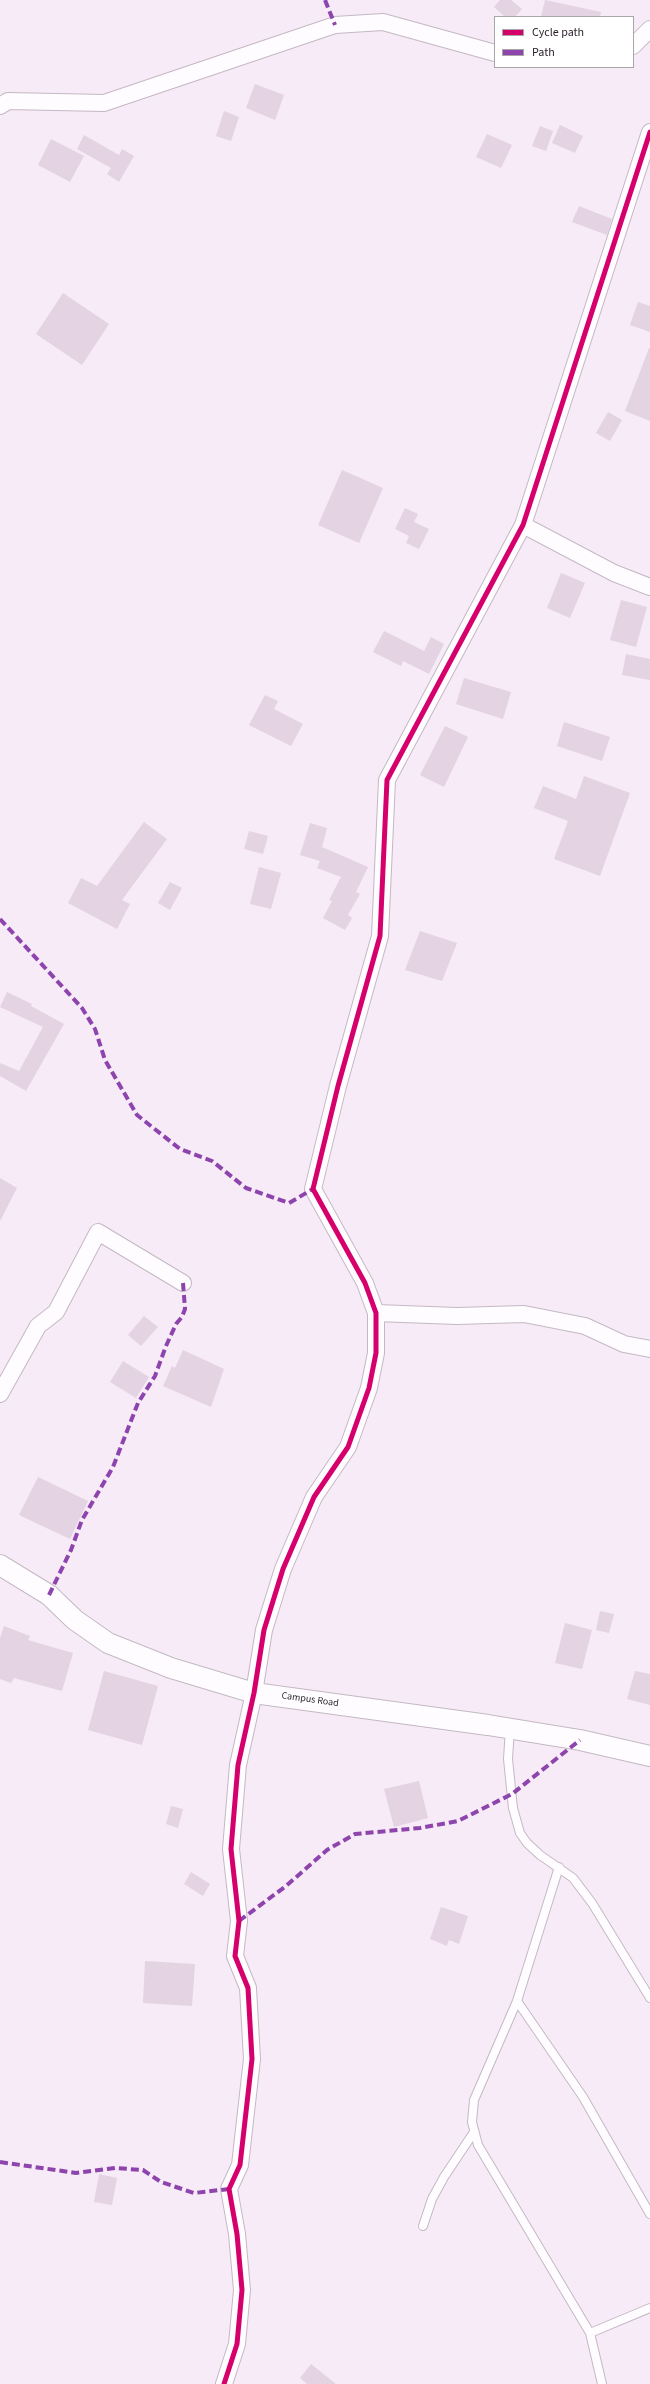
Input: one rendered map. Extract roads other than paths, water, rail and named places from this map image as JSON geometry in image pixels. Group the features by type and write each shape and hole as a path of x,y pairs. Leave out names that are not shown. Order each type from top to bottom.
{"street":[{"path":"0,106 8,101 104,103 334,24 383,22 494,53"},
{"path":"634,45 650,29"},
{"path":"224,2384 237,2344 242,2290 229,2189 240,2165 252,2059 248,1988 235,1956 239,1921 232,1848 238,1766 254,1693 264,1630 283,1569 314,1497 348,1447 369,1388 376,1353 376,1313 364,1282 313,1189 338,1086 380,936 387,780 523,525 650,132"},
{"path":"523,525 614,573 650,587"},
{"path":"0,1394 38,1326 56,1312 98,1232 183,1283"},
{"path":"376,1313 457,1316 524,1314 585,1326 624,1344 650,1349"},
{"name":"Campus Road","path":"0,1565 49,1595 76,1620 108,1643 171,1668 254,1693 510,1728 650,1756"}],"lane":[{"path":"510,1728 508,1759 515,1820 526,1843 540,1855 573,1878 592,1903 650,1998"},
{"path":"559,1867 518,2001 474,2100 472,2112 474,2132 478,2145 590,2333 602,2384"},
{"path":"518,2001 583,2097 650,2214"},
{"path":"423,2226 432,2200 444,2177 474,2132"},
{"path":"590,2333 650,2308"}]}
